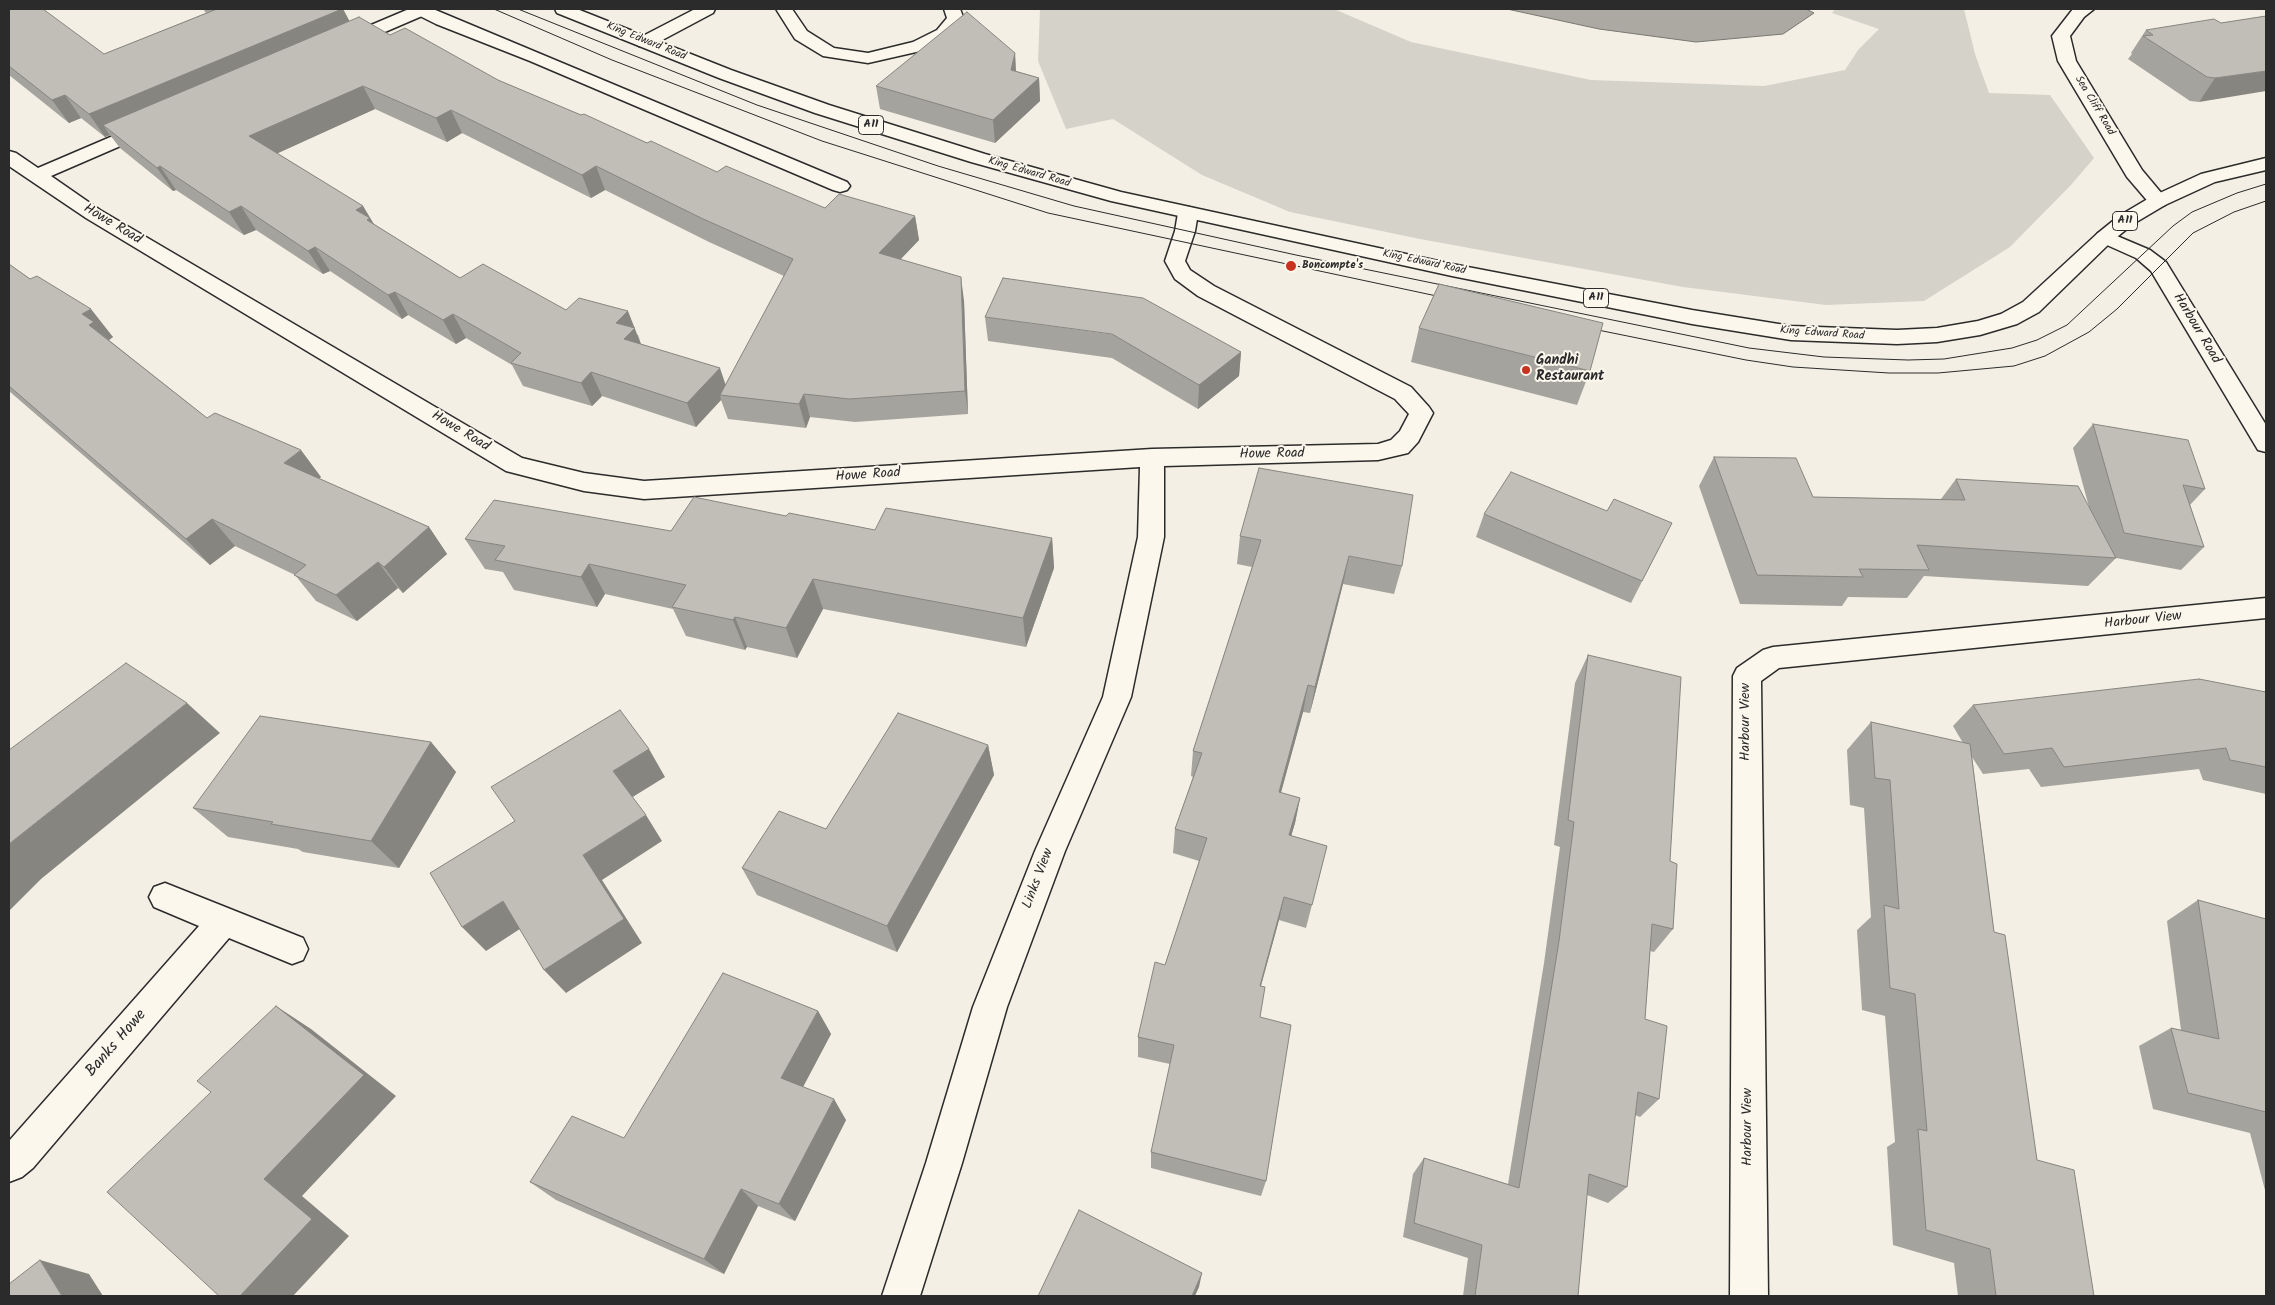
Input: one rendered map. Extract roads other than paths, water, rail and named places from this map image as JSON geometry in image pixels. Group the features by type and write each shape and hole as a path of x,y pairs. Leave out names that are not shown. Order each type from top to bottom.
{"street":[{"path":"332,48 422,9 442,20 536,57 840,186"},
{"name":"King Edward Road","path":"563,9 725,74 900,135 1050,179 1188,213 1452,270 1692,317 1791,333 1896,337 1937,335 1980,328 2009,319 2031,307 2105,236 2126,220 2158,201 2208,178 2266,164"},
{"path":"645,42 707,9"},
{"path":"784,9 801,35 829,52 868,58 919,46 943,34 956,19 952,9"},
{"name":"Sea Cliff Road","path":"2086,9 2078,12 2061,36 2067,61 2134,172 2158,201"},
{"path":"35,176 161,122"},
{"name":"Howe Road","path":"9,157 93,214 515,465 584,482 644,490 1152,458 1378,452 1399,447 1410,436 1421,412 1403,393 1189,281 1177,267 1175,261 1185,231 1188,213"},
{"name":"Harbour Road","path":"2105,236 2143,254 2159,267 2266,444"},
{"name":"Links View","path":"901,1296 944,1163 990,1007 1050,851 1118,697 1151,537 1152,458"},
{"name":"Harbour View","path":"1749,1296 1747,676 1773,658 2266,608"},
{"path":"165,897 292,949"},
{"name":"Banks Howe","path":"9,1164 20,1155 224,921"}],"tram line":[{"path":"494,9 612,60 822,141 1048,213 1446,298"},
{"path":"518,9 757,105 938,166 1074,206 1296,255 1749,348 1824,357 1908,360 1944,359 2012,348 2037,340 2067,325 2173,226 2192,212 2237,193 2266,184"},
{"path":"1588,328 1746,360 1793,367 1889,373 1938,373 2014,366 2045,356 2089,332 2117,309 2193,233 2234,212 2266,201"}],"place":[{"name":"Boncompte's","path":"1291,266"},
{"name":"Gandhi Restaurant","path":"1526,370"}]}
